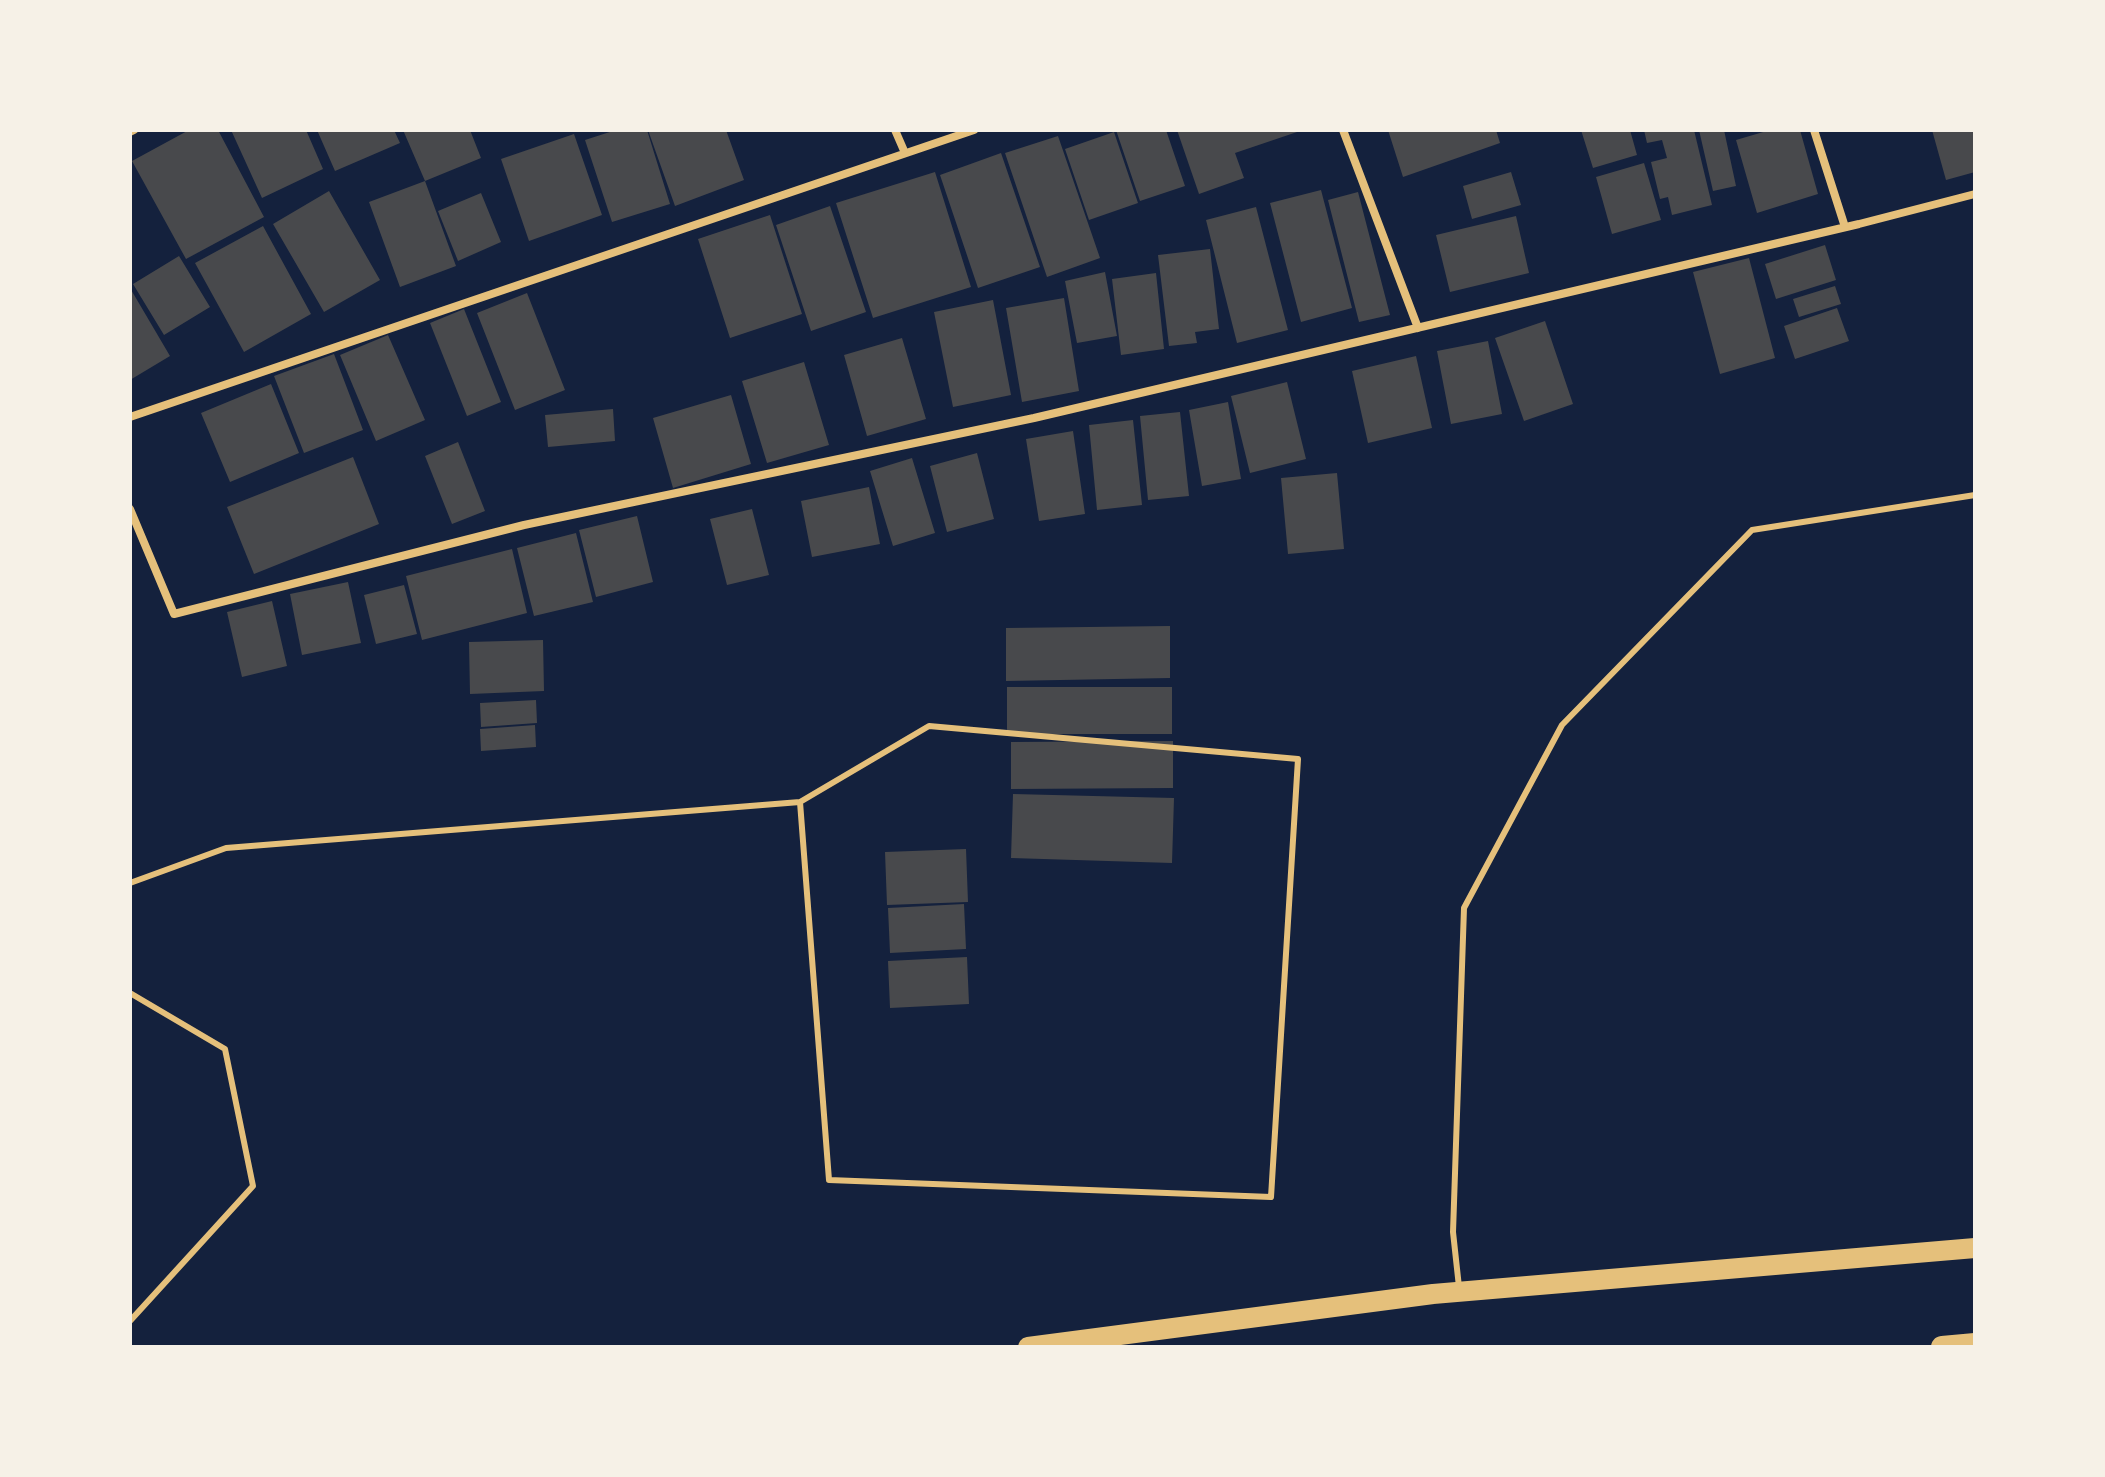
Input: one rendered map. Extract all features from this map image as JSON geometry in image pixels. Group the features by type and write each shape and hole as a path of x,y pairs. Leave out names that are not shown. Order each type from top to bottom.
{"highway":[{"path":"1942,1347 1975,1344"}],"main road":[{"path":"1028,1347 1459,1292 1975,1248"}],"street":[{"path":"895,130 905,153"},
{"path":"130,417 974,130"},
{"path":"1343,130 1418,328"},
{"path":"1814,130 1845,227"},
{"path":"130,509 174,614 524,525 1034,418 1975,194"}],"lane":[{"path":"1459,1292 1453,1232 1464,908 1562,725 1752,530 1975,495"},
{"path":"130,883 226,848 800,802 929,726 1298,759 1271,1197 829,1180 800,802"},
{"path":"130,993 225,1049 253,1186 130,1321"}],"building":[{"path":"189,130 218,130 264,217 186,259 132,161"},
{"path":"231,130 306,130 323,169 262,198"},
{"path":"317,130 394,130 400,143 335,171"},
{"path":"403,130 470,130 481,158 425,181"},
{"path":"616,130 647,130 670,204 612,222 585,140"},
{"path":"648,130 726,130 744,180 675,206"},
{"path":"1116,130 1166,130 1185,186 1140,201"},
{"path":"1177,130 1300,131 1235,153 1244,178 1199,194"},
{"path":"1388,130 1496,130 1500,143 1403,177"},
{"path":"1581,130 1630,130 1637,155 1593,168"},
{"path":"1644,130 1694,130 1712,205 1672,215 1668,197 1660,199 1651,162 1667,158 1662,140 1647,143"},
{"path":"1699,130 1724,130 1736,186 1713,191"},
{"path":"1770,130 1800,130 1818,194 1757,213 1736,140"},
{"path":"1932,130 1975,130 1975,172 1946,180"},
{"path":"1114,132 1138,203 1089,220 1065,149"},
{"path":"574,134 602,215 529,241 501,159"},
{"path":"1058,136 1100,258 1047,277 1005,153"},
{"path":"1001,153 1040,267 978,288 940,175"},
{"path":"1644,163 1661,220 1612,234 1596,177"},
{"path":"935,172 971,287 873,318 836,203"},
{"path":"1511,172 1521,205 1472,219 1463,186"},
{"path":"425,181 456,266 400,287 369,202"},
{"path":"1321,190 1352,308 1301,322 1270,203"},
{"path":"329,191 380,280 324,312 273,224"},
{"path":"1358,192 1390,315 1359,322 1328,200"},
{"path":"481,193 501,242 458,261 438,211"},
{"path":"830,206 866,312 811,331 776,225"},
{"path":"1256,207 1288,330 1237,343 1206,220"},
{"path":"770,215 802,314 730,338 698,239"},
{"path":"1516,216 1529,273 1450,292 1436,235"},
{"path":"263,226 311,314 244,352 195,263"},
{"path":"1825,245 1836,280 1776,299 1765,264"},
{"path":"1210,249 1219,329 1195,332 1197,343 1169,346 1158,255"},
{"path":"179,256 210,307 164,335 133,284"},
{"path":"1749,258 1775,358 1720,374 1693,272"},
{"path":"1105,272 1117,336 1077,343 1065,281"},
{"path":"1156,273 1164,349 1121,355 1112,279"},
{"path":"1835,286 1841,304 1799,317 1793,299"},
{"path":"130,288 170,356 130,380"},
{"path":"527,293 565,390 515,410 477,313"},
{"path":"1064,298 1079,391 1022,402 1006,308"},
{"path":"993,300 1011,395 953,407 934,312"},
{"path":"1837,308 1849,341 1795,359 1784,326"},
{"path":"464,309 501,402 467,416 430,323"},
{"path":"1545,321 1573,404 1524,421 1495,338"},
{"path":"388,335 425,420 376,441 340,355"},
{"path":"902,338 926,419 867,436 844,355"},
{"path":"1488,341 1502,414 1451,424 1437,351"},
{"path":"334,354 363,430 304,453 274,376"},
{"path":"1416,356 1432,428 1368,443 1352,371"},
{"path":"804,362 829,445 767,463 742,381"},
{"path":"1287,382 1306,459 1250,473 1231,396"},
{"path":"271,384 299,453 230,482 201,413"},
{"path":"731,395 751,464 673,488 653,418"},
{"path":"1228,402 1241,479 1202,486 1189,410"},
{"path":"613,409 615,441 548,447 545,415"},
{"path":"1180,412 1189,496 1148,500 1140,416"},
{"path":"1133,420 1142,505 1097,510 1089,425"},
{"path":"1073,431 1085,514 1039,521 1026,439"},
{"path":"458,442 485,511 452,524 425,456"},
{"path":"977,453 994,519 947,532 930,466"},
{"path":"353,457 379,524 254,574 227,507"},
{"path":"912,458 935,533 893,546 870,471"},
{"path":"1337,473 1344,549 1288,554 1281,478"},
{"path":"869,487 880,544 812,557 801,501"},
{"path":"752,509 769,575 727,585 710,519"},
{"path":"637,516 653,582 596,597 579,530"},
{"path":"576,533 593,602 534,616 517,548"},
{"path":"512,549 527,613 422,640 406,576"},
{"path":"348,582 361,643 302,655 290,594"},
{"path":"404,585 417,634 376,644 364,595"},
{"path":"272,601 287,666 242,677 227,612"},
{"path":"1170,626 1170,678 1006,681 1006,628"},
{"path":"543,640 544,691 470,694 469,642"},
{"path":"1007,687 1172,687 1172,734 1007,734"},
{"path":"536,700 537,723 481,727 480,703"},
{"path":"535,725 536,747 481,751 480,729"},
{"path":"1173,741 1173,788 1011,789 1011,742"},
{"path":"1013,794 1174,798 1172,863 1011,858"},
{"path":"966,849 968,902 887,905 885,852"},
{"path":"964,904 966,949 890,953 888,908"},
{"path":"967,957 969,1004 890,1008 888,961"}]}
